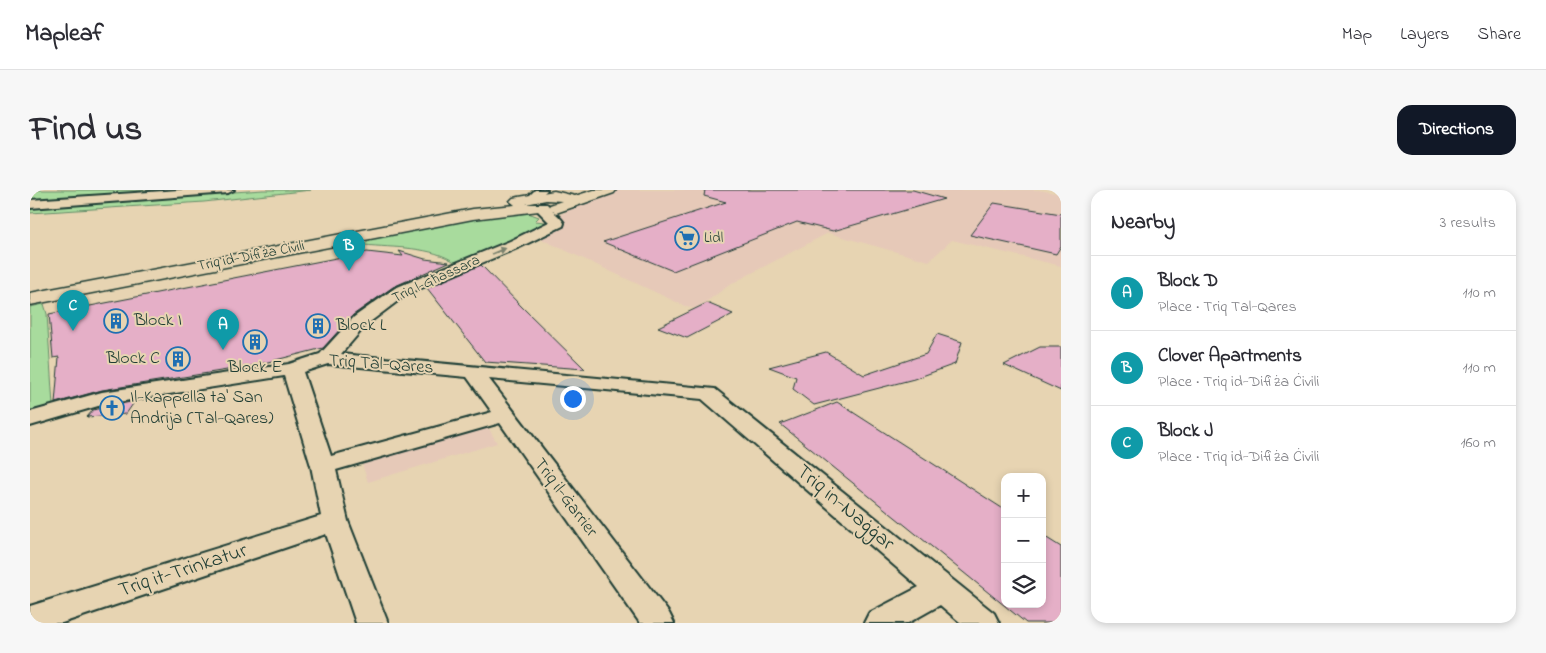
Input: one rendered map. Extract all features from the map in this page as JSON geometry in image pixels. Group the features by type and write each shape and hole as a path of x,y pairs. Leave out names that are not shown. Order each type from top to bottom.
{"main road":[{"name":"Triq id-Difiża Ċivili","path":"30,299 473,214 552,202 609,190"}],"street":[{"path":"30,204 228,190"},
{"name":"Triq l-Għassara","path":"327,358 360,320 401,292 515,244 552,202"},
{"name":"Triq Tal-Qares","path":"30,419 102,398 292,370 327,358 708,393"},
{"path":"292,370 323,466 336,521 372,623"},
{"name":"Triq il-Ġarrier","path":"474,372 658,623"},
{"name":"Triq in-Naġġar","path":"708,393 983,623"},
{"path":"323,466 504,415"},
{"name":"Triq it-Trinkatur","path":"30,620 336,521"},
{"path":"880,623 943,590"}],"shaded area":[{"path":"616,190 1039,190 1061,194 1061,266 952,240 929,261 828,233 731,284 696,309 687,307 526,232 602,193"},
{"path":"488,427 497,443 368,482 362,464"}],"green space":[{"path":"30,190 196,190 30,199"},
{"path":"263,190 311,190 204,202 30,213 30,206"},
{"path":"528,213 539,217 535,221 545,222 508,243 456,263 436,253 364,245 372,238 490,214"},
{"path":"44,304 47,314 53,406 30,411 30,307"}],"building":[{"path":"705,190 913,190 944,199 833,231 797,222 673,271 603,242 726,202 704,196"},
{"path":"994,203 1061,214 1061,246 1056,254 970,235"},
{"path":"399,251 425,259 449,262 393,287 353,315 323,348 252,366 102,390 55,403 59,357 53,358 49,314 367,252 403,256"},
{"path":"481,265 585,369 485,362 427,288"},
{"path":"707,303 733,314 687,338 658,327"},
{"path":"937,334 962,342 955,364 914,379 814,405 793,389 796,377 769,367 826,352 864,375 926,354"},
{"path":"1040,347 1061,347 1061,391 1004,365"},
{"name":"Il-Kappella ta' San Andrija (Tal-Qares)","path":"135,401 126,414 87,417 93,410"},
{"path":"837,402 1001,507 1001,603 780,424"},
{"path":"1046,538 1061,547 1061,623 1026,623 1007,608 1046,608"}],"place":[{"name":"Lidl","path":"687,238"},
{"name":"Clover Apartments","path":"349,271"},
{"name":"Block I","path":"116,321"},
{"name":"Block L","path":"318,326"},
{"name":"Block J","path":"73,331"},
{"name":"Block E","path":"255,342"},
{"name":"Block D","path":"223,350"},
{"name":"Block C","path":"178,359"},
{"name":"Il-Kappella ta' San Andrija (Tal-Qares)","path":"112,408"}]}
